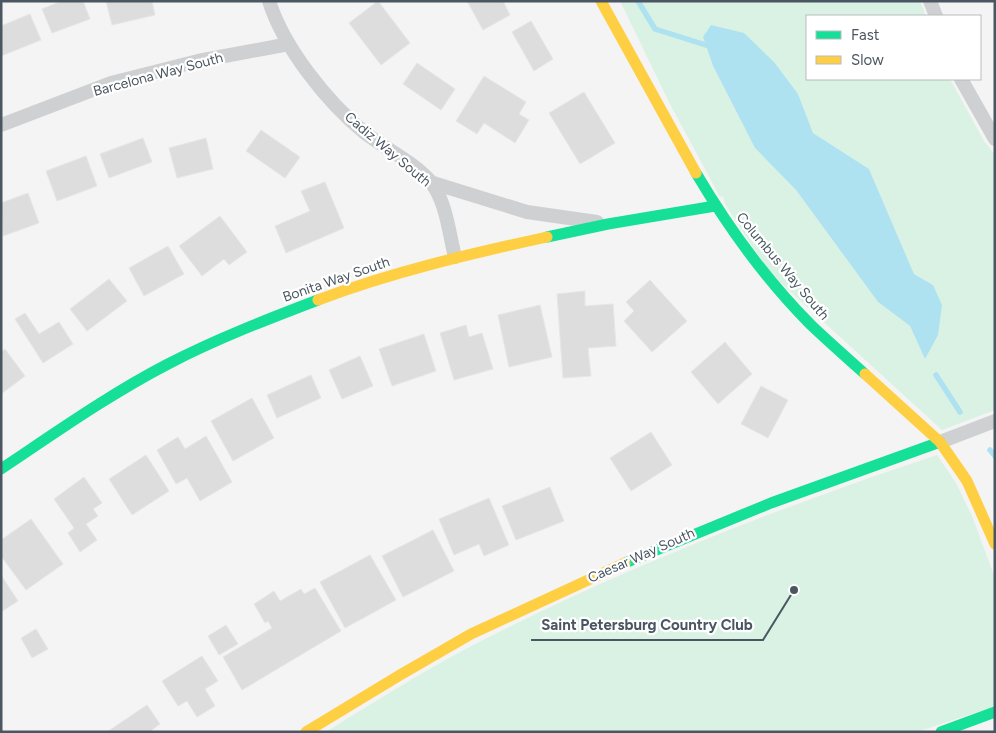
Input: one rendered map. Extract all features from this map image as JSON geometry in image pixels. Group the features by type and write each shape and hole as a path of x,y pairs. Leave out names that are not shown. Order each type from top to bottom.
{"street":[{"name":"Cadiz Way South","path":"269,1 274,16 289,44 324,93 364,132 430,182 442,205 455,257"},
{"name":"Columbus Way South","path":"601,1 678,145 715,206 771,280 810,325 940,442 966,481 995,544"},
{"path":"930,1 936,15"},
{"name":"Barcelona Way South","path":"1,125 111,83 198,61 289,44"},
{"path":"962,80 995,139"},
{"path":"430,182 527,212 608,224"},
{"name":"Bonita Way South","path":"1,469 58,431 168,364 271,318 358,285 455,257 608,224 715,206"},
{"name":"Caesar Way South","path":"306,732 398,675 494,623 607,569 711,525 995,421"},
{"path":"941,732 995,712"}],"green space":[{"path":"620,1 920,1 926,15 806,15 806,80 951,80 984,141 995,155 995,410 942,430 769,272 725,204 723,196 720,197 670,104","holes":["703,37 798,94 813,133 869,169 914,274 933,285 925,359 910,326 878,302 796,190 755,148 713,66"]},
{"path":"937,455 956,483 972,516 995,578 995,705 992,707 917,732 326,732 455,655 606,581 770,514"}],"water":[{"path":"711,25 744,33 774,62 798,94 813,133 869,169 914,274 933,285 942,305 938,335 925,359 910,326 878,302 796,190 755,148 713,66 703,37"}],"building":[{"path":"62,1 83,1 90,19 52,33 42,9"},
{"path":"106,1 152,1 155,15 112,25"},
{"path":"378,1 410,43 381,65 349,23"},
{"path":"467,1 506,1 504,3 510,15 483,30"},
{"path":"30,14 41,40 1,56 1,26"},
{"path":"531,21 553,59 534,71 512,32"},
{"path":"417,63 455,89 441,110 403,84"},
{"path":"484,76 526,102 519,114 529,120 515,143 484,123 477,134 456,121"},
{"path":"584,92 615,143 580,164 549,113"},
{"path":"261,130 300,157 285,178 246,151"},
{"path":"143,138 152,162 109,178 100,154"},
{"path":"206,138 213,169 177,178 169,148"},
{"path":"86,156 97,186 57,201 46,171"},
{"path":"325,182 344,228 286,253 275,226 310,211 301,191"},
{"path":"28,193 39,223 3,236 1,203"},
{"path":"220,216 247,252 229,265 224,259 202,276 179,246"},
{"path":"168,246 184,274 144,296 129,268"},
{"path":"109,279 127,301 87,331 70,309"},
{"path":"650,280 687,321 652,352 624,321 634,311 626,302"},
{"path":"585,291 585,306 613,304 616,346 588,348 591,376 563,378 557,294"},
{"path":"540,305 552,357 509,367 498,315"},
{"path":"25,313 39,334 59,322 73,344 43,363 15,319"},
{"path":"466,325 469,337 482,333 493,369 454,380 440,333"},
{"path":"424,334 436,371 392,386 379,349"},
{"path":"725,342 752,374 718,404 691,372"},
{"path":"5,349 25,376 1,394 1,352"},
{"path":"360,356 373,386 342,399 329,370"},
{"path":"311,375 321,398 277,418 267,395"},
{"path":"761,386 788,400 768,438 741,424"},
{"path":"252,398 274,438 233,461 211,421"},
{"path":"651,432 672,465 631,491 610,458"},
{"path":"206,436 232,482 200,501 187,478 176,484 157,450 178,437 185,449"},
{"path":"146,455 169,491 132,515 109,479"},
{"path":"84,477 102,503 93,509 98,516 86,524 97,540 80,552 68,533 74,528 54,499"},
{"path":"550,487 564,521 516,540 502,506"},
{"path":"489,498 509,545 484,556 479,544 454,555 439,519"},
{"path":"31,519 63,564 26,590 1,556 1,540"},
{"path":"433,530 454,571 403,597 382,556"},
{"path":"370,555 396,600 345,628 320,582"},
{"path":"1,575 18,601 1,612"},
{"path":"315,588 341,631 242,690 223,657 272,628 268,621 265,623 254,604 274,591 280,601 301,589 304,594"},
{"path":"226,625 238,644 219,655 208,636"},
{"path":"36,629 48,649 32,658 21,638"},
{"path":"202,656 218,681 205,689 215,706 197,717 187,701 178,706 162,681"},
{"path":"147,705 160,724 149,732 107,732"}],"waterway":[{"path":"638,1 655,29 709,46"},
{"path":"936,375 960,412"},
{"path":"990,450 995,456"}],"traffic: fast":[{"path":"696,173 735,233 779,290 811,325 865,374"},
{"path":"547,237 608,224 715,206"},
{"path":"1,469 104,401 168,364 223,338 318,300"},
{"path":"625,563 771,503 940,442"},
{"path":"941,732 995,712"}],"traffic: slow":[{"path":"601,1 696,173"},
{"path":"318,300 431,264 547,237"},
{"path":"865,374 940,442 967,481 995,544"},
{"path":"306,732 471,634 625,563"}],"place":[{"name":"Saint Petersburg Country Club","path":"794,590"}]}
